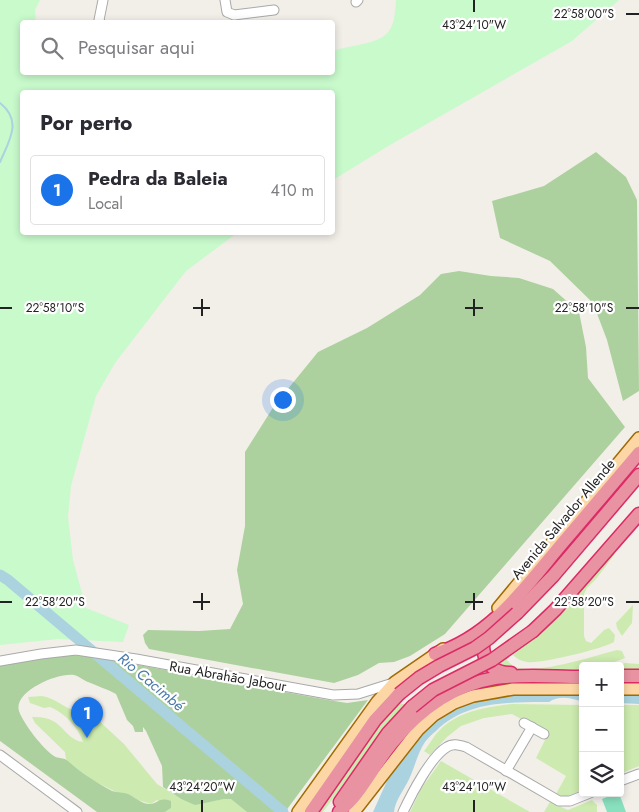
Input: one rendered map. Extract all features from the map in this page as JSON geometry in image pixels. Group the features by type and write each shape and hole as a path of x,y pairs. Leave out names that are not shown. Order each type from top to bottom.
{"highway":[{"name":"Avenida Salvador Allende","path":"514,609 639,453"},
{"name":"Avenida Salvador Allende","path":"514,609 553,576 639,475"},
{"path":"333,812 388,733 412,707 433,690 492,660 533,631 555,610 639,514"},
{"path":"435,654 456,648 514,609"},
{"path":"514,609 484,638 485,657 492,667 498,671 536,676"},
{"path":"310,812 397,688 475,648 489,638 514,609"},
{"path":"339,812 357,794 392,742 416,717 435,702 458,689 480,681 497,678 579,677"},
{"path":"624,678 637,685"}],"main road":[{"path":"298,812 377,702 397,688 435,654 476,628 500,605 639,438"},
{"path":"624,688 637,685"},
{"path":"354,812 418,730 434,715 454,703 473,696 513,689 579,689"}],"street":[{"path":"99,20 103,0"},
{"path":"225,0 227,12 234,15 274,10"},
{"name":"Rua Abrahão Jabour","path":"0,661 76,650 333,695 358,694 397,688"},
{"path":"506,770 528,725 544,734"},
{"path":"403,812 427,770 440,753 448,746 455,745 462,746 559,801 570,801 580,797"},
{"path":"0,755 77,812"},
{"path":"624,780 639,774"},
{"path":"364,812 368,794"}],"green space":[{"path":"0,0 40,0 35,10 36,20 20,20 20,75 335,75 335,50 371,42 384,36 391,28 394,20 396,0 619,0 572,41 390,145 335,179 335,90 20,90 20,235 234,235 186,271 115,363 96,396 71,486 68,517 73,560 86,608 129,625 123,642 58,639 0,645"},
{"path":"596,152 626,177 637,200 639,391 623,401 607,340 593,303 550,261 500,238 492,201 544,186"},
{"path":"459,271 519,278 553,289 579,312 586,347 588,378 625,427 445,634 410,656 394,662 379,663 358,675 334,683 149,649 143,635 148,630 199,631 230,629 243,604 237,570 245,526 245,452 274,406 318,352 367,328 420,295 441,274"},
{"path":"639,462 639,466 519,604"},
{"path":"610,550 615,554 584,594 584,636 586,641 591,643 604,630 609,628 615,635 614,642 585,652 545,661 527,662 519,660 513,655 540,632"},
{"path":"633,605 632,623 622,636 616,623"},
{"path":"617,650 622,651 625,658 614,662 579,662 579,670 512,670 496,665 506,659 515,667 525,669 566,664"},
{"path":"71,655 95,657 347,703 368,700 285,812 247,812 231,799 195,805 181,799 163,787 162,766 146,731 143,727 143,732 135,732 133,726 127,720 116,694 74,675 48,680 30,690 19,704 19,711 25,722 44,748 54,756 63,758 94,781 112,791 128,794 148,804 162,800 171,801 171,808 165,812 97,812 0,741 0,666"},
{"path":"624,663 639,664 639,670 624,669"},
{"path":"42,696 75,711 82,708 78,697 84,701 97,719 124,744 157,784 181,799 195,804 232,799 247,812 165,812 171,808 157,800 151,804 132,796 118,793 94,781 71,765 66,759 65,752 35,723 32,717 42,717 50,720 76,740 83,742 78,731 66,717 50,707 44,708 30,703 28,697"},
{"path":"400,704 406,704 385,727 323,812 317,812 381,724"},
{"path":"512,704 579,705 579,792 565,797 556,794 566,776 536,758 548,734 512,714 484,718 461,726 447,737 430,755 424,751 434,736 454,719 472,711"},
{"path":"624,705 639,705 639,766 624,772"},
{"path":"441,761 530,812 410,812 421,789"},
{"path":"620,797 626,812 607,812 602,799"},
{"path":"592,800 597,805 597,812 544,812 550,802 568,810"}],"water":[{"path":"579,692 579,701 561,698 549,702 489,705 461,714 448,721 425,742 396,803 394,812 373,812 391,772 419,730 477,696"},
{"path":"624,694 639,695 639,704 624,703"}],"waterway":[{"path":"0,103 7,110 12,124 10,139 0,162"},
{"name":"Rio Cacimbé","path":"0,575 283,812"}],"place":[{"name":"Pedra da Baleia","path":"87,738"}]}
